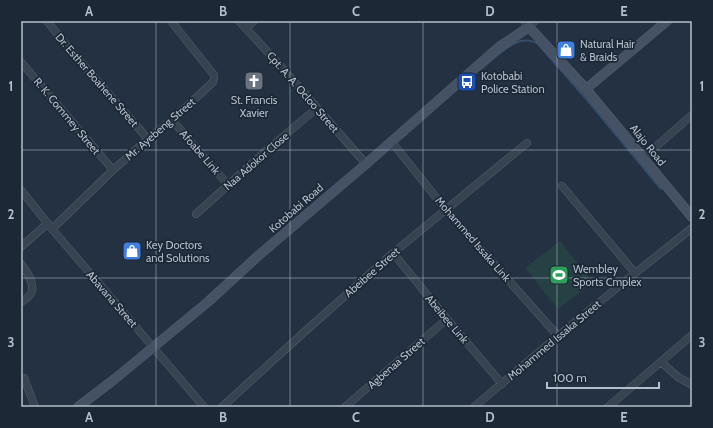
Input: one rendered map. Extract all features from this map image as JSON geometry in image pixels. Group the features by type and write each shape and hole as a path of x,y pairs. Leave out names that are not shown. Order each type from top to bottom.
{"street":[{"name":"Dr. Esther Boahene Street","path":"47,21 148,139"},
{"name":"Mr. Ayebeng Street","path":"21,247 50,226 148,139 172,120 213,82 214,76 171,21"},
{"name":"Cpt. A. A. Ocloo Street","path":"239,21 366,164"},
{"path":"246,28 254,21"},
{"path":"586,88 666,21"},
{"name":"Alajo Road","path":"529,23 586,88 692,217"},
{"name":"Kotobabi Road","path":"78,407 116,378 208,301 499,47 529,23"},
{"name":"R. K. Commey Street","path":"21,62 114,170"},
{"name":"Naa Adokor Close","path":"196,214 317,108"},
{"path":"643,158 692,115"},
{"name":"Afoabe Link","path":"172,120 228,185"},
{"name":"Mohammed Issaka Link","path":"391,141 446,210 558,336"},
{"name":"Abeibee Street","path":"222,407 393,253 527,143"},
{"path":"562,186 635,273"},
{"name":"Abavana Street","path":"21,190 204,407"},
{"name":"Mohammed Issaka Street","path":"474,407 558,336 692,228"},
{"name":"Abeibee Link","path":"393,253 502,384"},
{"path":"21,264 28,274 32,284 29,297 21,302"},
{"name":"Agbenaa Street","path":"345,407 447,319"},
{"path":"608,407 692,336"},
{"path":"661,362 692,386"},
{"path":"24,378 36,407"}],"green space":[{"name":"Wembley Sports Cmplex","path":"560,241 593,282 558,309 525,268"}],"waterway":[{"path":"481,69 516,42 531,41 537,43 588,101 661,189"}],"place":[{"name":"Natural Hair & Braids","path":"566,50"},
{"name":"St. Francis Xavier","path":"254,81"},
{"name":"Kotobabi Police Station","path":"467,82"},
{"name":"Key Doctors and Solutions","path":"132,251"},
{"name":"Wembley Sports Cmplex","path":"559,275"}]}
